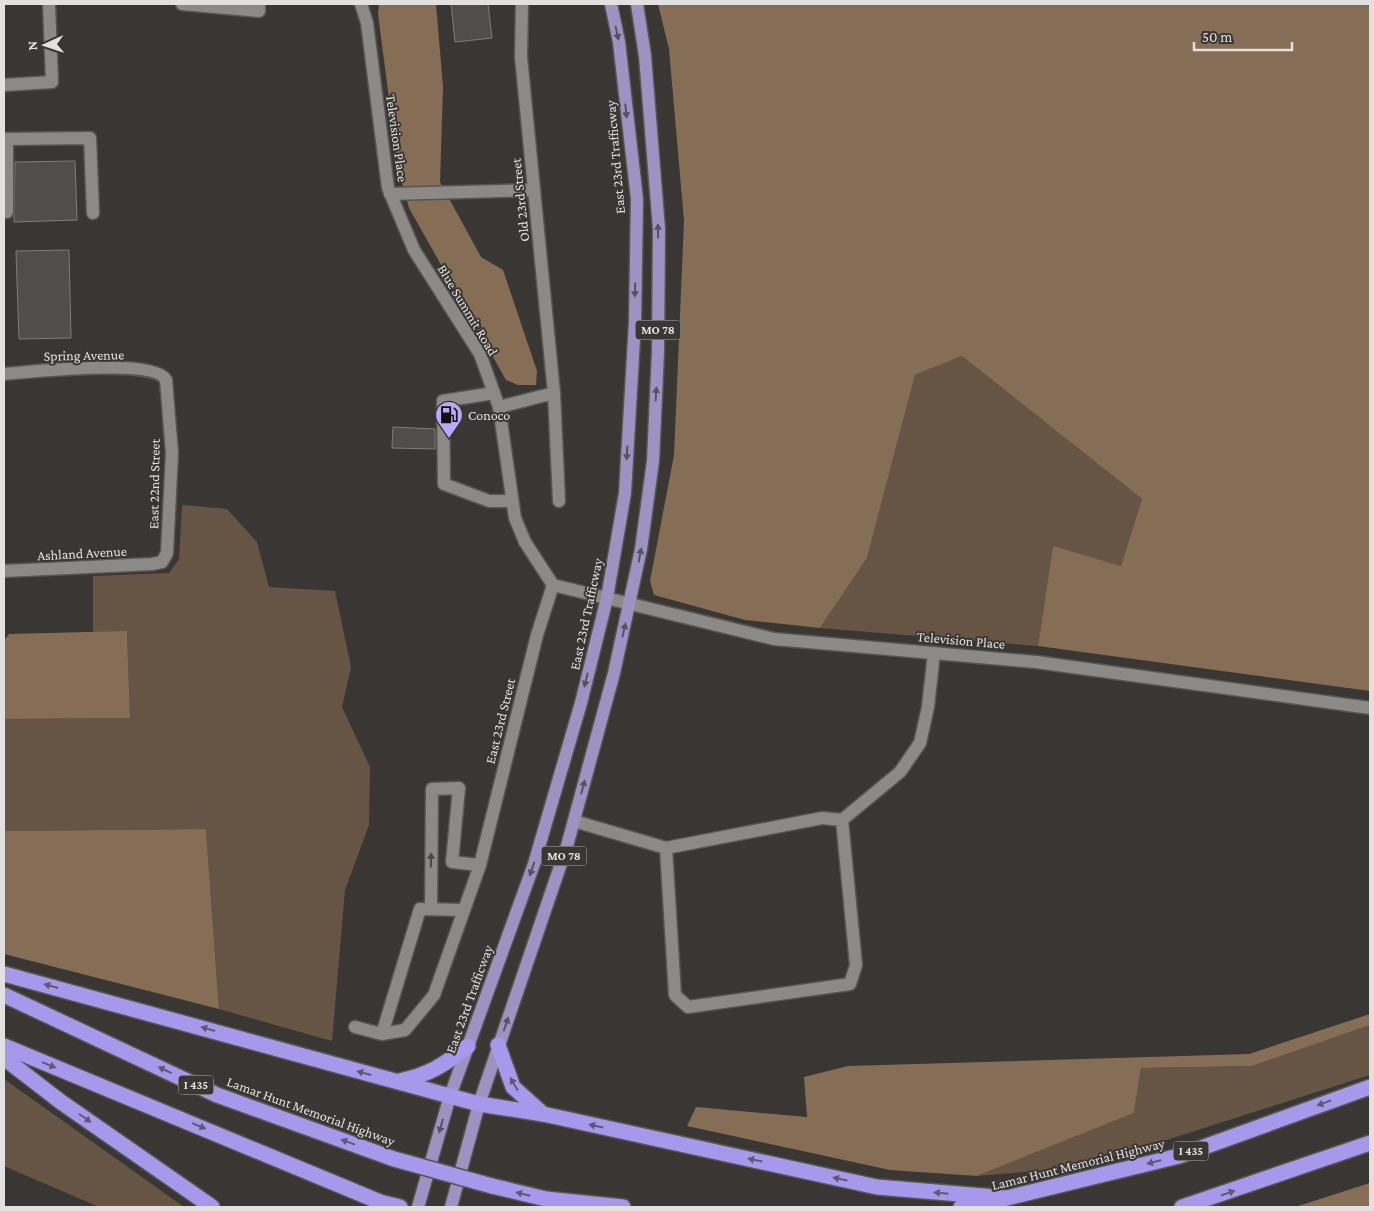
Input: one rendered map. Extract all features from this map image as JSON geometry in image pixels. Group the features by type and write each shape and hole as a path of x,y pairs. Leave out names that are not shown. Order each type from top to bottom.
{"highway":[{"path":"4,974 479,1104 543,1114 877,1187 1007,1198"},
{"name":"Lamar Hunt Memorial Highway","path":"4,995 217,1095 394,1159 546,1199 623,1207"},
{"path":"498,1045 513,1087 543,1114"},
{"path":"4,1046 380,1202 400,1207"},
{"path":"394,1082 420,1076 441,1067 468,1046"},
{"path":"4,1058 61,1102 212,1207"},
{"name":"Lamar Hunt Memorial Highway","path":"961,1207 1007,1198 1179,1156 1370,1087"},
{"path":"1182,1207 1370,1143"}],"main road":[{"name":"East 23rd Trafficway","path":"418,1207 450,1096 534,864 581,703 607,598 624,493 634,322 636,200 619,42 611,4"},
{"name":"MO 78","path":"451,1207 479,1104 574,821 630,603 641,549 653,461 658,352 659,229 645,56 638,4"}],"street":[{"path":"4,85 52,82 49,4"},
{"path":"182,4 259,11 258,4"},
{"name":"Television Place","path":"361,4 367,23 382,151 390,194 534,190"},
{"name":"Old 23rd Street","path":"522,4 521,57 554,393"},
{"path":"7,212 6,139 90,138 93,213"},
{"name":"Blue Summit Road","path":"390,194 414,250 480,354 499,407 515,518 525,542 553,585"},
{"name":"Spring Avenue","path":"4,374 58,369 112,368 155,371 164,375"},
{"name":"East 22nd Street","path":"162,562 168,553 172,453 164,375"},
{"path":"494,393 443,401 444,484 489,501 512,501"},
{"path":"499,407 554,393 559,501"},
{"name":"Ashland Avenue","path":"4,571 162,562"},
{"name":"Television Place","path":"553,585 774,639 1036,662 1370,708"},
{"name":"East 23rd Street","path":"382,1034 405,1030 434,995 480,865 537,635 553,585"},
{"path":"574,821 666,848 822,818 842,820 900,772 920,743 928,707 934,653"},
{"path":"431,909 432,789 459,788 452,862 480,865"},
{"path":"666,848 675,995 688,1007 850,984 856,965 842,820"},
{"path":"355,1027 382,1034 420,908 463,910"}],"shaded area":[{"path":"379,4 436,4 443,87 440,182 481,257 503,270 537,371 536,385 518,385 506,380 409,208 398,168 378,14"},
{"path":"658,4 1370,4 1370,691 1038,646 1053,546 1121,566 1142,499 962,356 915,375 867,558 820,628 745,620 654,595 650,581 674,455 684,221 669,49"},
{"path":"962,356 1142,499 1121,566 1053,547 1038,646 820,628 867,558 915,375"},
{"path":"182,505 227,509 257,542 269,587 335,591 351,667 342,707 370,767 369,825 345,890 332,1041 219,1009 206,829 4,831 4,719 130,718 127,632 93,632 93,576 169,573 179,559"},
{"path":"127,631 130,718 4,719 4,641 9,634"},
{"path":"206,829 219,1009 4,954 4,831"},
{"path":"1370,1014 1370,1025 1252,1066 1141,1068 1134,1113 977,1176 890,1170 687,1126 696,1107 807,1117 804,1077 848,1066 1249,1054"},
{"path":"1370,1025 1370,1075 1126,1153 1047,1170 977,1176 1134,1113 1141,1068 1252,1066"},
{"path":"4,1079 184,1207 99,1207 4,1166"},
{"path":"1370,1183 1370,1207 1295,1207"}],"building":[{"path":"451,4 488,4 492,38 455,42"},
{"path":"75,161 77,220 14,222 15,162"},
{"path":"69,250 71,338 19,339 16,251"},
{"path":"393,427 435,429 435,449 392,448"}],"place":[{"name":"Conoco","path":"449,439"}]}
